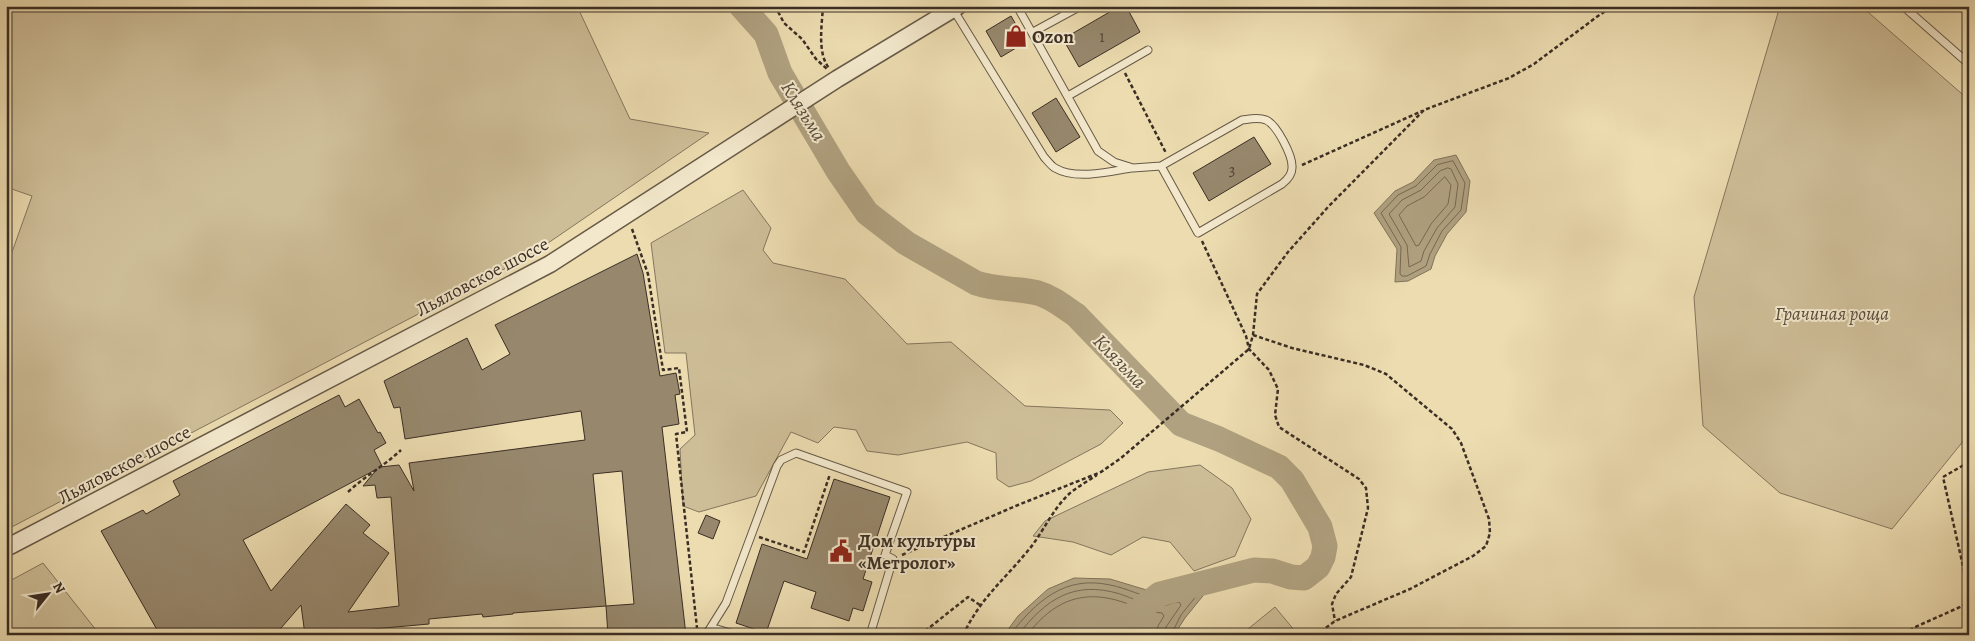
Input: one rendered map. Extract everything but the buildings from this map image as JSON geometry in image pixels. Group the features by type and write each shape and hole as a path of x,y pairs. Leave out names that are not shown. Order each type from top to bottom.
{"street":[{"name":"Льяловское шоссе","path":"6,548 550,264 837,79 955,8"}],"lane":[{"path":"1017,6 1098,151 1114,162 1133,168"},
{"path":"1033,32 1081,6"},
{"path":"1903,6 1969,64"},
{"path":"955,8 1044,156 1054,168 1071,173 1094,175 1133,168 1161,166 1242,120 1256,118 1267,121 1276,130 1290,153 1293,169 1289,178 1282,184 1198,233 1161,166"},
{"path":"1068,96 1148,50"},
{"path":"706,635 726,603 777,466 782,460 796,453 907,492 885,555 894,558 870,635"},
{"path":"706,635 717,629 737,635"}],"path":[{"path":"775,6 784,23 802,39 816,59 837,79"},
{"path":"823,6 822,41 824,62 837,79"},
{"path":"1293,169 1424,110 1509,78 1534,64 1613,6"},
{"path":"1120,66 1170,161"},
{"path":"963,635 980,605 1035,543 1060,504 1070,493 1121,458 1249,350 1257,294 1288,252 1356,178 1424,110"},
{"path":"627,215 648,274 663,370 679,368 687,432 676,434 698,635"},
{"path":"1198,233 1246,336 1249,350 1269,370 1278,389 1275,415 1279,427 1359,479 1366,488 1368,508 1351,577 1336,594 1332,604 1335,621"},
{"path":"1252,335 1292,348 1364,364 1386,374 1452,429 1461,443 1489,519 1490,533 1486,546 1473,556 1410,588 1335,621 1316,635"},
{"path":"348,492 364,477 385,465 401,450"},
{"path":"1969,462 1943,477 1969,593"},
{"path":"751,535 804,552 833,466"},
{"path":"894,558 1101,472"},
{"path":"920,635 968,597 980,605"},
{"path":"1905,635 1913,628 1969,603"}],"green space":[{"path":"6,6 577,6 630,119 709,133 529,256 6,530 6,269 32,196 6,187"},
{"name":"Грачиная роща","path":"1780,6 1861,6 1969,100 1969,434 1892,529 1780,493 1703,426 1694,297"},
{"path":"743,190 771,228 763,250 773,263 845,279 907,344 951,342 1025,406 1110,410 1123,423 1101,444 1031,481 1009,487 997,479 996,453 967,442 898,455 867,451 856,430 834,427 818,443 791,432 756,496 699,512 683,506 680,449 695,435 686,353 665,353 651,243"},
{"path":"1200,465 1232,488 1251,519 1235,556 1194,571 1170,542 1143,537 1111,555 1073,542 1033,536 1045,521 1148,472"},
{"path":"43,563 100,635 6,635 6,583"},
{"path":"1275,607 1295,631 1291,635 1252,635 1248,629"}],"water":[{"path":"1456,155 1470,181 1466,212 1447,234 1435,256 1431,269 1408,281 1395,282 1397,249 1374,213 1395,191 1413,182 1434,160"},
{"path":"1074,578 1110,579 1160,594 1215,581 1185,618 1174,635 1004,635 1018,616 1048,589"}],"waterway":[{"name":"Клязьма","path":"741,6 766,34 780,73 838,171 867,213 906,243 976,283 991,287 1038,293 1076,315 1181,424 1219,439 1279,467 1292,480 1320,527 1325,546 1323,557 1318,567 1304,578 1291,577 1272,571 1254,570 1160,594 1106,635"}],"place":[{"name":"Ozon","path":"1016,36"},
{"name":"Дом культуры «Метролог»","path":"841,551"}]}
